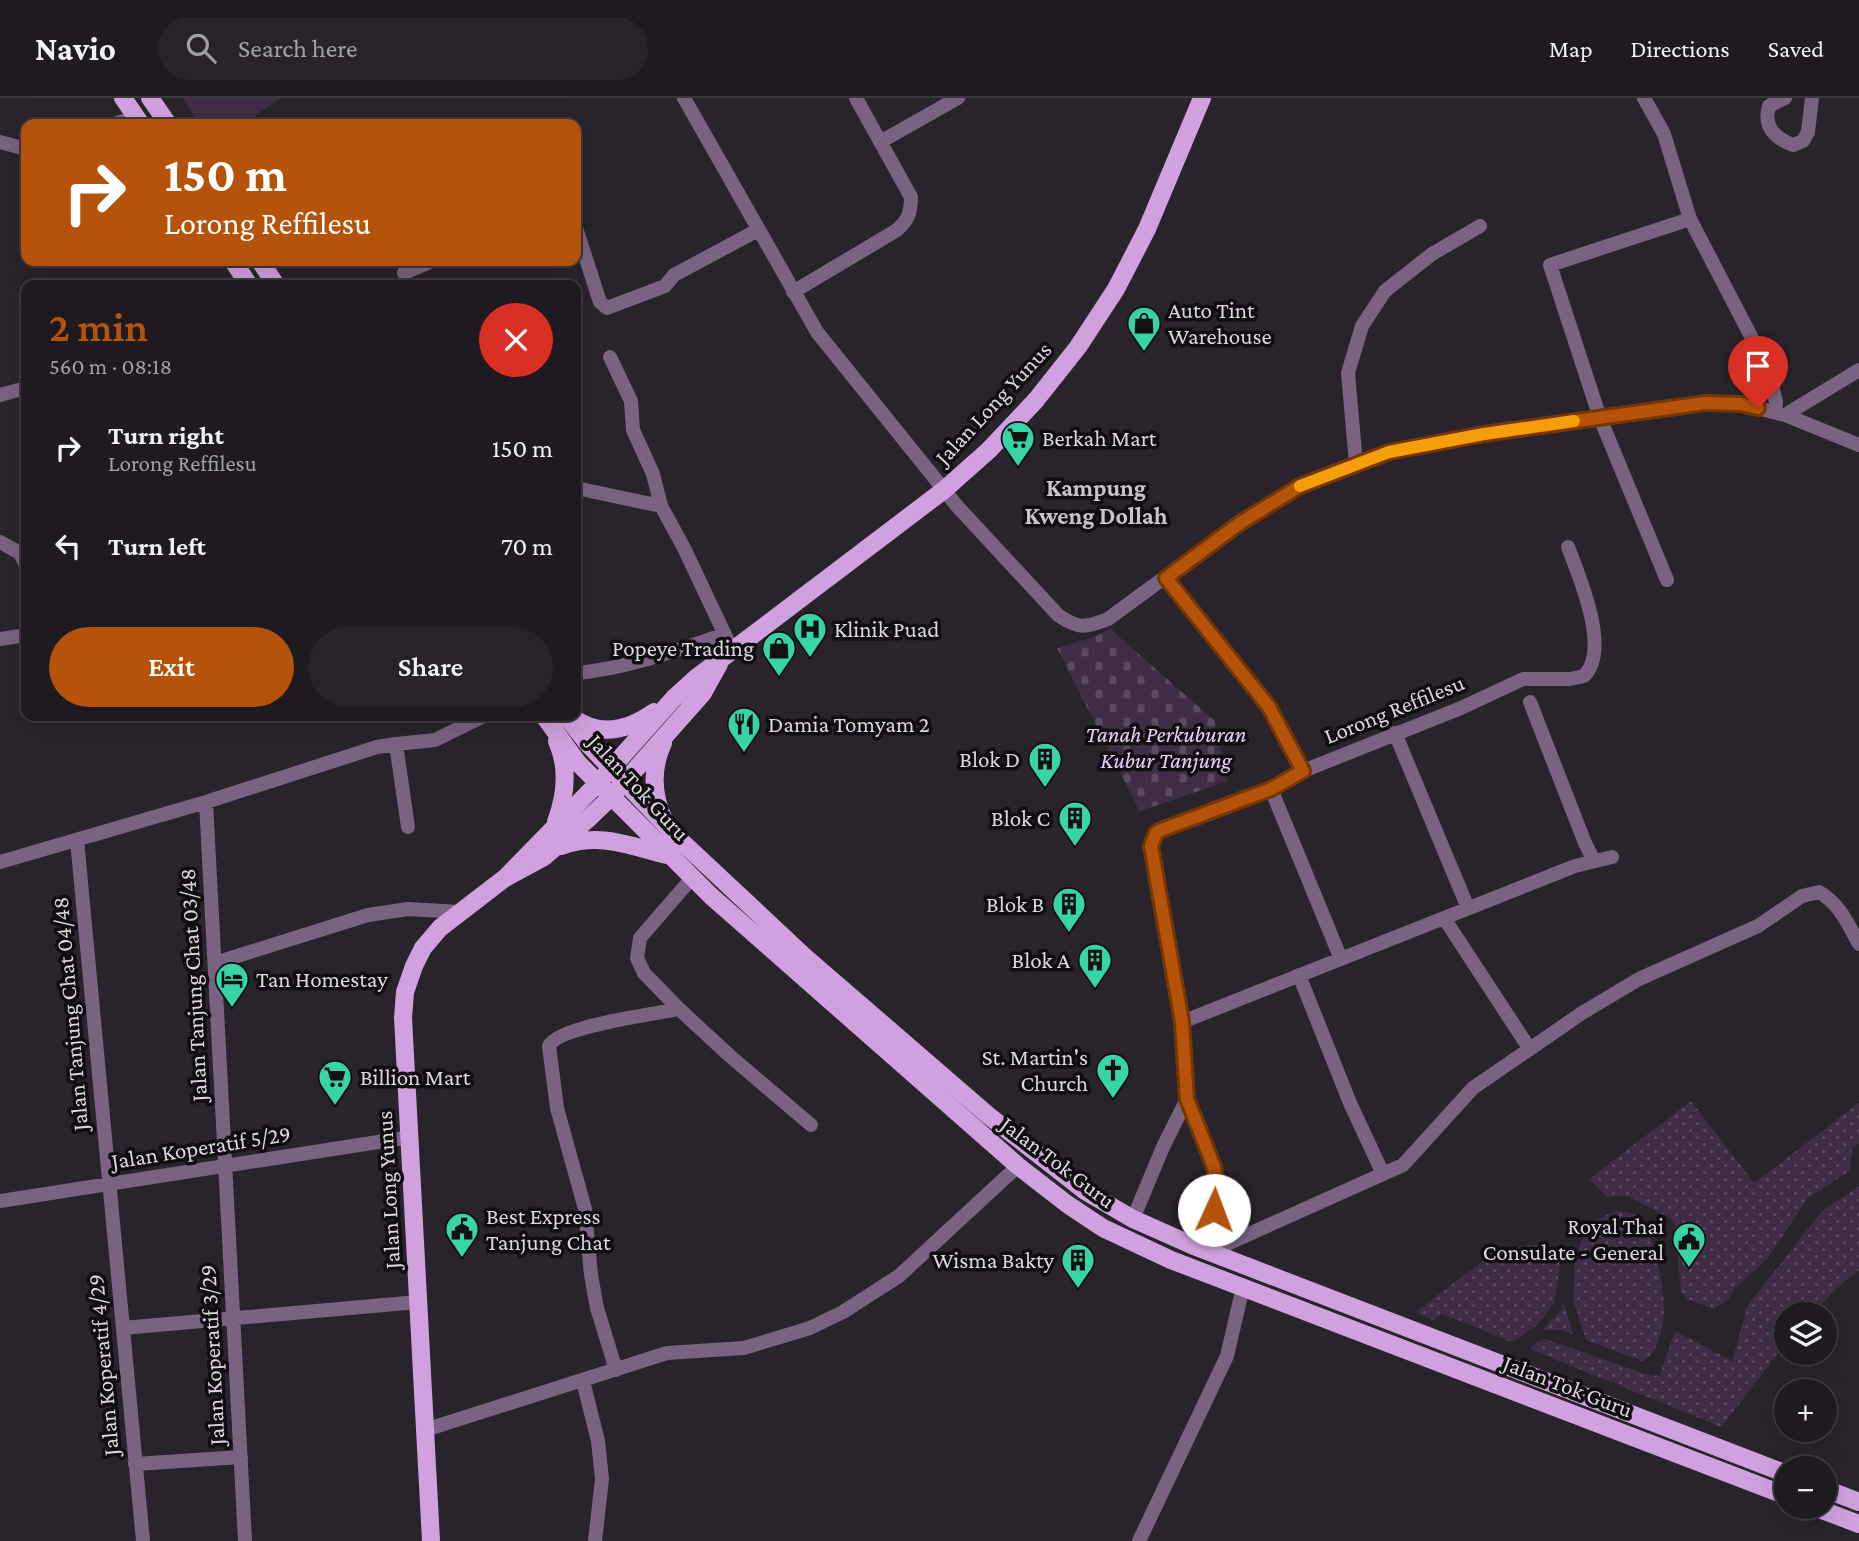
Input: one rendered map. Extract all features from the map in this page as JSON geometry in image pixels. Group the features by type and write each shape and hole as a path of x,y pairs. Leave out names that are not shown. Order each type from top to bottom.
{"main road":[{"path":"123,98 137,119"},
{"path":"150,98 165,119"},
{"name":"Jalan Long Yunus","path":"431,1541 403,1018 405,992 423,948 439,928 505,878 544,857 611,797 618,775 674,698 696,678 944,490 989,450 1050,383 1078,347 1116,289 1147,229 1202,98"},
{"name":"Jalan Long Yunus","path":"505,878 598,783 618,775 679,720 703,693 727,657"},
{"path":"577,721 599,730 615,730 645,719 674,698"},
{"path":"554,849 587,840 675,849 656,802 653,782 656,760 662,744 679,720"},
{"path":"547,721 559,747 565,778 562,806 553,829"},
{"name":"Jalan Tok Guru","path":"548,721 578,763 611,797 805,957 989,1116 1085,1191 1133,1219 1201,1249 1774,1469"},
{"name":"Jalan Tok Guru","path":"572,721 588,744 618,775 675,849 692,878 1018,1166 1103,1228 1171,1260 1774,1491"},
{"path":"1837,1494 1859,1502"},
{"path":"1837,1516 1859,1524"}],"street":[{"path":"684,98 817,332 944,490 1058,615 1072,625 1090,626 1108,620 1240,523 1291,491 1389,452 1484,434 1705,403 1741,404 1780,413 1859,445"},
{"path":"793,292 897,230 907,222 911,211 911,197 856,98"},
{"path":"880,142 958,98"},
{"path":"1644,98 1664,134 1690,219 1768,369 1780,413"},
{"path":"1785,98 1769,106 1766,117 1772,131 1782,141 1793,145 1803,141 1808,132 1812,98"},
{"path":"0,142 21,148"},
{"path":"1667,580 1600,418 1550,265 1690,219"},
{"path":"1356,464 1348,373 1362,326 1385,291 1432,254 1480,226"},
{"path":"581,243 600,302 607,308 665,286 674,275 758,230"},
{"path":"404,273 420,266"},
{"path":"610,357 631,401 632,430 653,474 661,506 725,634 727,657"},
{"path":"1780,413 1859,370"},
{"path":"0,395 21,389"},
{"path":"581,489 661,506"},
{"path":"0,542 21,555"},
{"name":"Lorong Reffilesu","path":"1201,1249 1217,1187 1214,1167 1187,1099 1182,1022 1152,852 1156,833 1271,789 1303,771 1461,708 1523,679 1578,679 1589,671 1594,648 1593,625 1569,547"},
{"path":"1166,578 1269,707 1303,771"},
{"path":"581,673 677,651 725,634"},
{"path":"0,639 21,636"},
{"path":"1530,702 1594,861"},
{"path":"0,862 206,802 377,747 435,740 474,721"},
{"path":"1395,733 1468,908"},
{"path":"396,744 408,827"},
{"path":"1271,789 1341,959"},
{"name":"Jalan Tanjung Chat 03/48","path":"206,802 225,1166"},
{"name":"Jalan Tanjung Chat 04/48","path":"76,840 109,1184"},
{"path":"1182,1022 1575,866 1612,856"},
{"path":"692,878 640,938 637,958 644,973 730,1056 811,1125"},
{"path":"1201,1249 1383,1174 1410,1159 1472,1088 1529,1048 1639,979 1758,926 1802,896 1819,892 1831,899 1841,911 1859,944"},
{"path":"215,963 368,915 408,909 460,912"},
{"path":"1444,918 1529,1048"},
{"path":"1299,975 1350,1103 1383,1174"},
{"path":"615,1370 597,1308 585,1209 558,1108 549,1046 553,1039 579,1029 679,1009"},
{"path":"1133,1219 1163,1147 1187,1099"},
{"name":"Jalan Koperatif 5/29","path":"0,1202 410,1136"},
{"name":"Jalan Koperatif 3/29","path":"225,1166 245,1541"},
{"path":"425,1430 667,1353 744,1348 810,1328 843,1312 899,1276 1018,1166"},
{"name":"Jalan Koperatif 4/29","path":"109,1184 143,1541"},
{"path":"1139,1541 1227,1356 1243,1287"},
{"path":"122,1328 418,1302"},
{"path":"583,1381 598,1441 602,1479 595,1541"},
{"path":"135,1464 241,1457"}],"green space":[{"path":"182,98 280,98 252,119 197,119"},
{"name":"Tanah Perkuburan Kubur Tanjung","path":"1110,629 1215,721 1227,781 1138,812 1057,648"},
{"path":"1691,1101 1754,1183 1859,1103 1859,1143 1852,1149 1850,1171 1808,1198 1767,1259 1734,1289 1729,1299 1714,1309 1689,1300 1681,1291 1675,1225 1670,1218 1628,1196 1607,1197 1589,1179"},
{"path":"1859,1186 1859,1270 1824,1302 1774,1302 1774,1359 1721,1427 1530,1349 1545,1339 1651,1376 1660,1375 1675,1331 1732,1361 1748,1305 1823,1210"},
{"path":"1616,1211 1636,1215 1645,1223 1661,1278 1663,1323 1656,1346 1648,1358 1642,1361 1586,1340 1573,1300 1575,1263 1584,1232 1595,1220"},
{"path":"1530,1245 1557,1247 1561,1258 1554,1304 1536,1326 1512,1342 1442,1314 1433,1320 1416,1312 1497,1250"},
{"path":"1564,1303 1573,1334 1562,1330 1542,1330 1559,1313"}],"slow traffic":[{"path":"1300,486 1389,452 1574,421"}],"place":[{"name":"Auto Tint Warehouse","path":"1144,353"},
{"name":"Berkah Mart","path":"1018,468"},
{"name":"Klinik Puad","path":"810,659"},
{"name":"Popeye Trading","path":"779,678"},
{"name":"Damia Tomyam 2","path":"744,754"},
{"name":"Blok D","path":"1045,789"},
{"name":"Blok C","path":"1075,848"},
{"name":"Blok B","path":"1069,934"},
{"name":"Blok A","path":"1095,990"},
{"name":"Tan Homestay","path":"232,1009"},
{"name":"St. Martin's Church","path":"1113,1100"},
{"name":"Billion Mart","path":"335,1107"},
{"name":"Best Express Tanjung Chat","path":"462,1259"},
{"name":"Royal Thai Consulate - General","path":"1689,1269"},
{"name":"Wisma Bakty","path":"1078,1290"}],"district":[{"name":"Kampung Kweng Dollah","path":"1096,501"}],"route":[{"path":"1214,1210 1217,1187 1214,1167 1187,1099 1182,1022 1151,846 1156,833 1166,827 1271,789 1303,771 1269,707 1166,578 1240,523 1300,486 1389,452 1484,434 1705,403 1741,404 1758,408"}]}
